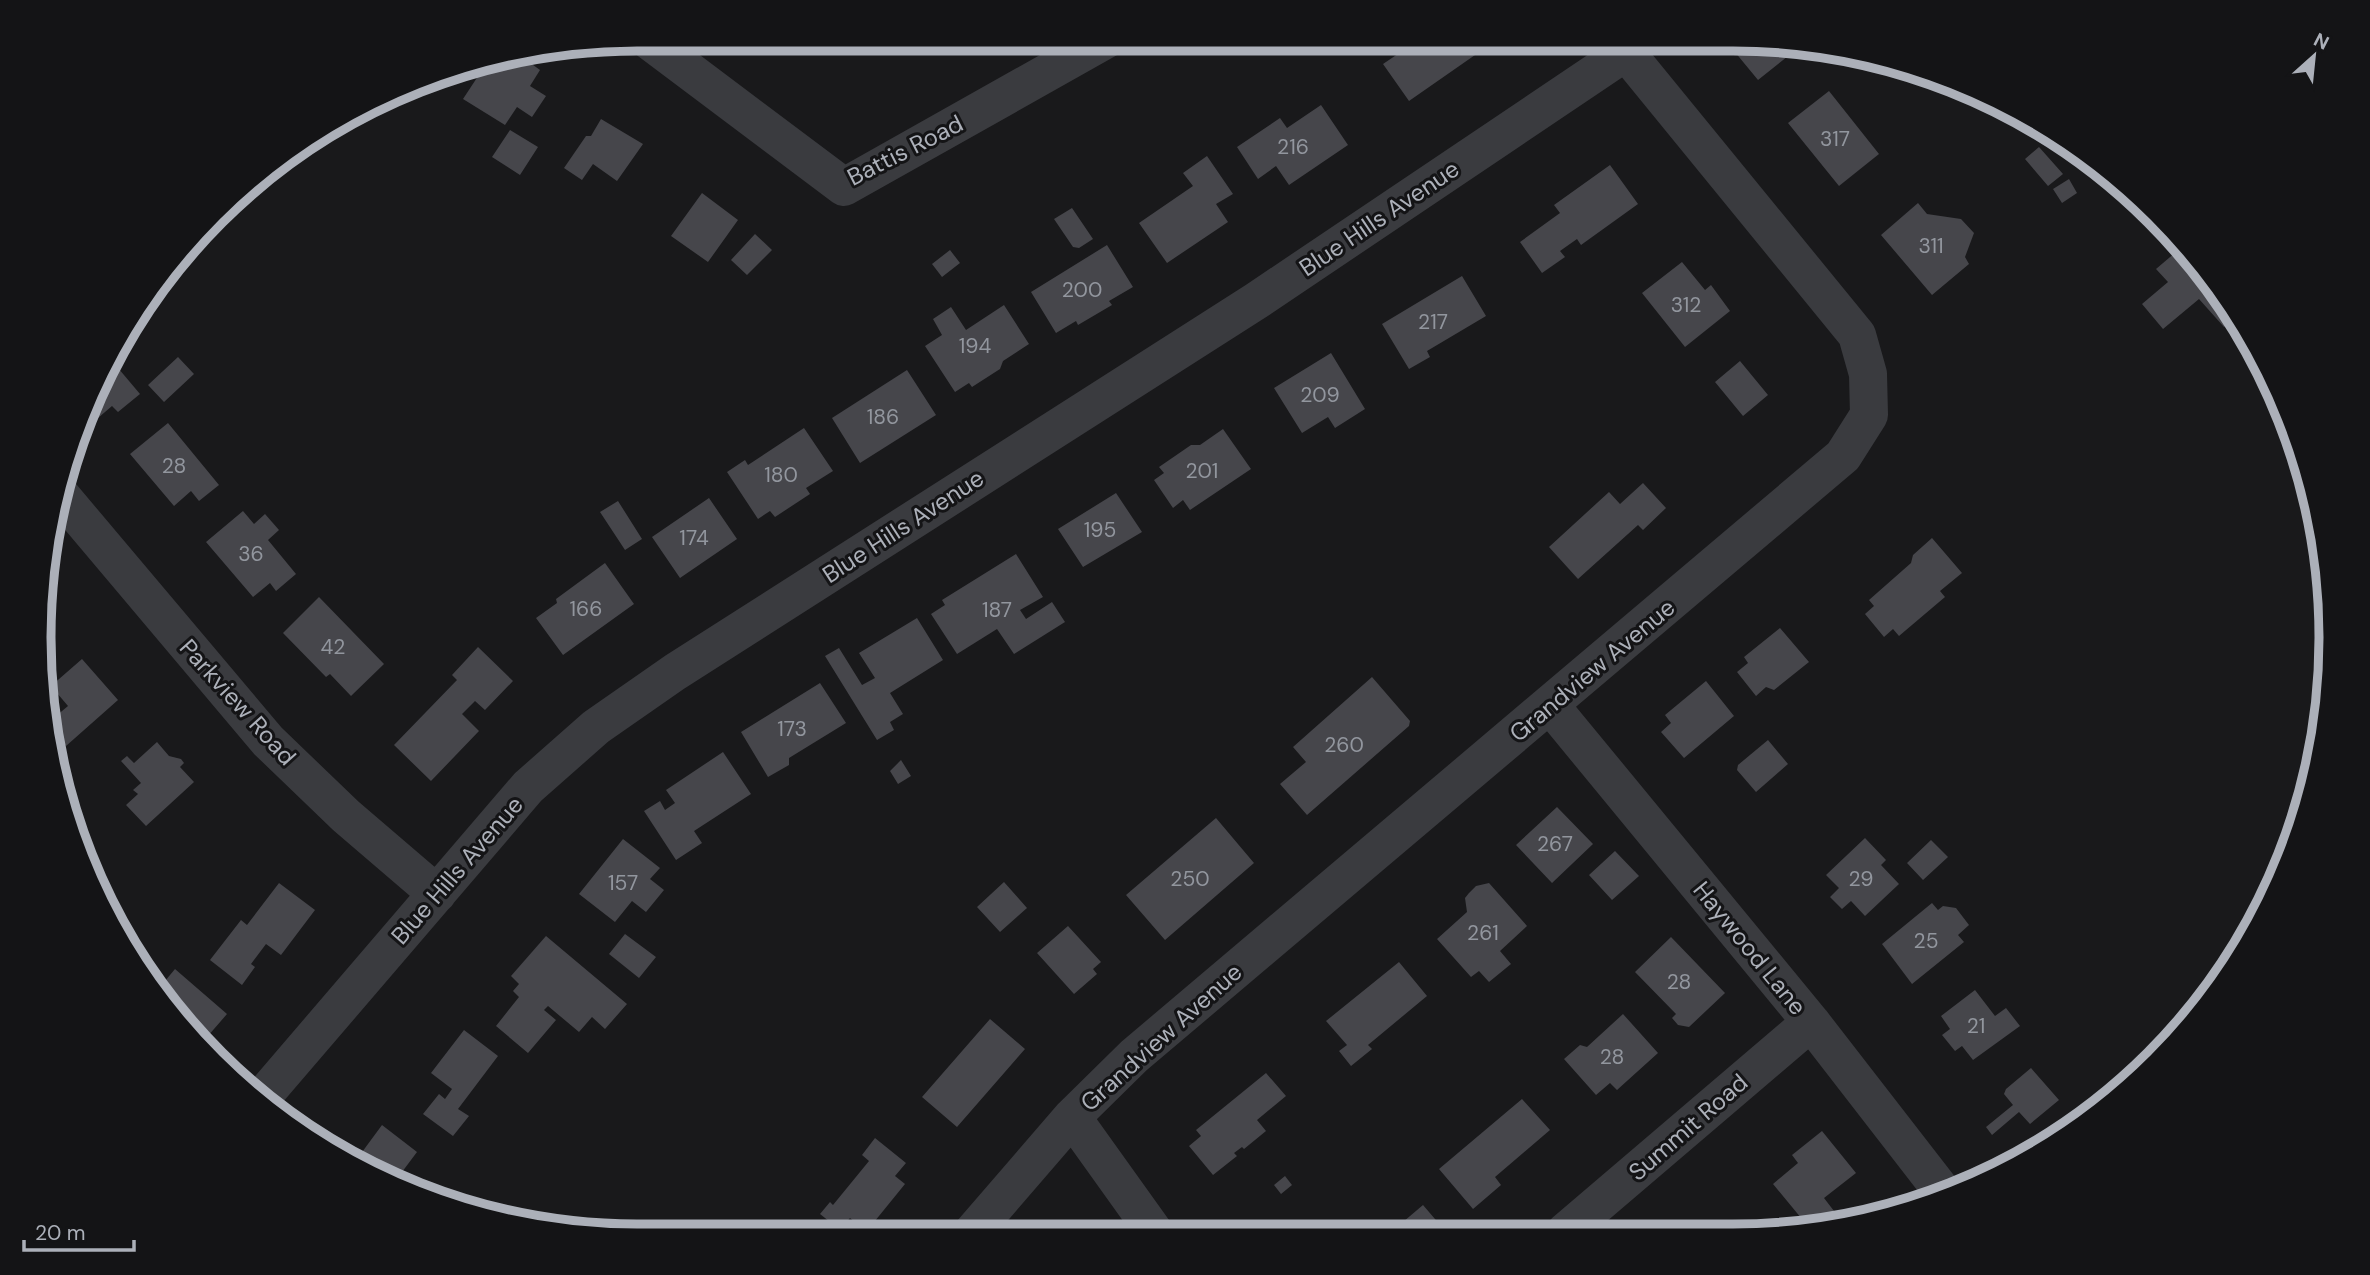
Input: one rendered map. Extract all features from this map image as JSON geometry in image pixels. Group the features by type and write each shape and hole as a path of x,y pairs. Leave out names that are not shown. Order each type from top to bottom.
{"street":[{"name":"Battis Road","path":"664,51 844,187 1086,51"},
{"name":"Blue Hills Avenue","path":"267,1092 528,788 596,727 675,672 1256,301 1614,51"},
{"name":"Grandview Avenue","path":"980,1224 1072,1117 1134,1056 1843,456 1869,415 1868,374 1857,335 1625,51"},
{"name":"Parkview Road","path":"67,503 268,741 346,816 437,894"},
{"name":"Haywood Lane","path":"1550,705 1811,1022 1939,1187"},
{"name":"Summit Road","path":"1574,1224 1811,1022"},
{"path":"1072,1117 1149,1224"}],"building":[{"path":"1402,51 1481,51 1409,101 1383,64"},
{"path":"1734,51 1791,54 1758,80"},
{"path":"530,61 540,70 530,86 546,96 532,117 517,107 505,125 463,99 480,73"},
{"path":"1829,91 1879,154 1839,186 1788,123"},
{"path":"1321,105 1348,145 1289,185 1276,166 1258,179 1237,147 1280,118 1287,128"},
{"path":"601,119 643,144 617,181 593,164 582,180 564,168 586,136 591,136"},
{"path":"510,130 538,147 520,175 492,157"},
{"path":"2039,147 2063,174 2048,186 2025,159"},
{"path":"1207,156 1233,194 1216,204 1228,222 1167,263 1139,223 1193,186 1183,173"},
{"path":"1610,165 1638,204 1581,245 1577,239 1560,251 1565,257 1542,273 1520,242 1560,213 1554,205"},
{"path":"2069,179 2077,193 2062,203 2053,189"},
{"path":"702,193 738,220 708,262 671,236"},
{"path":"1918,203 1927,214 1961,219 1974,233 1965,257 1969,264 1932,295 1881,235"},
{"path":"1072,208 1093,239 1079,248 1073,247 1054,219"},
{"path":"755,234 772,250 747,275 731,260"},
{"path":"1107,245 1133,287 1109,301 1112,305 1078,325 1076,321 1056,333 1031,292"},
{"path":"950,250 960,263 942,277 932,264"},
{"path":"2175,253 2228,324 2224,327 2199,299 2163,329 2142,304 2168,282 2156,269"},
{"path":"1682,262 1705,290 1711,285 1730,311 1685,347 1642,293"},
{"path":"1462,276 1486,316 1427,351 1430,357 1409,369 1382,324"},
{"path":"1004,305 1029,344 1003,361 1000,369 972,387 969,383 955,392 925,346 942,335 933,319 951,307 966,330"},
{"path":"1331,353 1365,409 1335,428 1328,417 1302,433 1274,388"},
{"path":"178,357 194,374 164,402 148,385"},
{"path":"1740,361 1768,395 1743,416 1715,382"},
{"path":"117,367 140,394 118,412 112,406 98,418 95,413"},
{"path":"907,370 936,415 860,463 832,418"},
{"path":"168,423 219,485 199,501 191,491 174,506 130,454"},
{"path":"804,428 833,471 806,488 810,494 775,517 770,511 758,519 727,472 745,460 748,465"},
{"path":"1223,429 1251,469 1190,510 1183,500 1173,508 1154,480 1164,473 1159,467 1191,445 1200,445"},
{"path":"1643,483 1666,508 1643,530 1638,525 1578,579 1549,547 1609,492 1620,504"},
{"path":"1116,493 1142,532 1083,567 1058,529"},
{"path":"709,498 737,539 680,578 652,537"},
{"path":"618,501 642,539 625,550 600,512"},
{"path":"243,511 254,524 265,514 279,530 268,540 296,574 276,591 270,583 253,597 206,542"},
{"path":"1932,538 1962,573 1940,591 1945,597 1899,636 1893,629 1884,637 1865,614 1874,606 1869,600 1911,563 1913,555"},
{"path":"1016,554 1043,597 1020,610 1026,619 1052,602 1065,622 1014,654 997,629 957,654 931,614 945,605 942,600"},
{"path":"605,563 634,604 563,655 536,618 557,603 556,599"},
{"path":"319,597 384,664 351,696 330,674 326,677 283,633"},
{"path":"917,618 943,660 890,693 903,714 890,722 894,730 877,740 825,656 839,648 862,685 875,678 859,653"},
{"path":"1780,628 1809,662 1774,690 1766,687 1756,696 1737,672 1748,663 1744,657"},
{"path":"478,647 513,681 485,710 475,701 462,714 479,731 431,781 394,745 457,680 452,675"},
{"path":"82,659 118,700 66,746 60,739 56,716 68,706 53,689 53,684"},
{"path":"1372,677 1410,721 1409,726 1307,815 1280,784 1306,762 1293,747"},
{"path":"1706,681 1734,716 1684,758 1661,732 1671,723 1665,715"},
{"path":"820,683 846,723 789,758 789,765 768,777 741,732"},
{"path":"1768,740 1788,764 1756,792 1737,770 1738,765"},
{"path":"157,742 169,756 181,759 184,763 180,767 194,782 146,826 126,805 138,794 133,790 141,783 121,761 127,756 134,763"},
{"path":"723,752 751,794 694,831 702,843 676,860 644,811 660,801 665,810 675,803 666,790"},
{"path":"901,760 911,776 898,784 890,771"},
{"path":"1557,807 1593,844 1552,883 1516,845"},
{"path":"1216,818 1254,863 1165,940 1126,895"},
{"path":"1865,838 1886,860 1881,865 1899,884 1865,916 1851,901 1842,909 1830,897 1839,888 1826,875"},
{"path":"623,839 660,868 650,879 664,890 646,912 632,901 615,922 579,894"},
{"path":"1931,840 1948,857 1923,880 1907,863"},
{"path":"1615,851 1639,876 1612,900 1589,875"},
{"path":"1004,882 1027,908 1000,932 977,907"},
{"path":"279,883 315,910 281,955 266,944 251,964 255,967 242,985 210,960 241,920 247,925"},
{"path":"1489,883 1527,926 1500,951 1511,964 1489,982 1479,971 1471,977 1437,939 1467,912 1465,898 1469,893 1476,886"},
{"path":"1932,903 1938,910 1943,906 1956,908 1969,925 1958,935 1964,942 1912,984 1882,944"},
{"path":"1068,926 1101,962 1093,969 1097,974 1074,994 1037,953"},
{"path":"625,934 656,957 639,978 609,954"},
{"path":"546,936 627,1004 605,1029 592,1017 579,1032 548,1006 544,1010 556,1020 528,1053 496,1026 519,997 513,991 519,984 511,976"},
{"path":"1671,937 1725,993 1689,1027 1678,1025 1672,1018 1676,1014 1635,972"},
{"path":"1399,962 1427,996 1368,1045 1372,1049 1351,1066 1339,1051 1347,1045 1326,1021"},
{"path":"175,969 227,1014 208,1036 164,983"},
{"path":"1975,990 1995,1016 2006,1008 2020,1026 1973,1060 1962,1046 1955,1051 1942,1035 1950,1029 1941,1016"},
{"path":"1623,1014 1658,1053 1617,1090 1610,1083 1596,1095 1564,1059 1580,1045 1587,1047"},
{"path":"990,1019 1025,1049 957,1127 922,1097"},
{"path":"464,1030 498,1056 458,1109 469,1116 453,1136 423,1114 439,1094 445,1099 452,1089 431,1073"},
{"path":"2031,1068 2059,1100 2030,1124 2019,1112 1992,1135 1986,1127 2013,1105 2004,1094 2006,1089"},
{"path":"1266,1073 1286,1096 1257,1120 1266,1131 1244,1149 1242,1147 1234,1153 1237,1156 1213,1175 1189,1146 1201,1136 1196,1130"},
{"path":"1522,1099 1550,1130 1495,1177 1501,1185 1473,1209 1439,1169"},
{"path":"382,1125 417,1152 400,1174 360,1155"},
{"path":"1822,1131 1856,1173 1824,1198 1834,1211 1828,1216 1802,1220 1773,1184 1798,1163 1792,1155"},
{"path":"875,1138 906,1163 895,1176 905,1184 872,1224 857,1224 850,1218 845,1224 832,1224 820,1214 830,1202 833,1205 869,1161 862,1155"},
{"path":"1285,1176 1292,1185 1281,1194 1274,1185"},
{"path":"1423,1205 1439,1224 1401,1224"}]}
